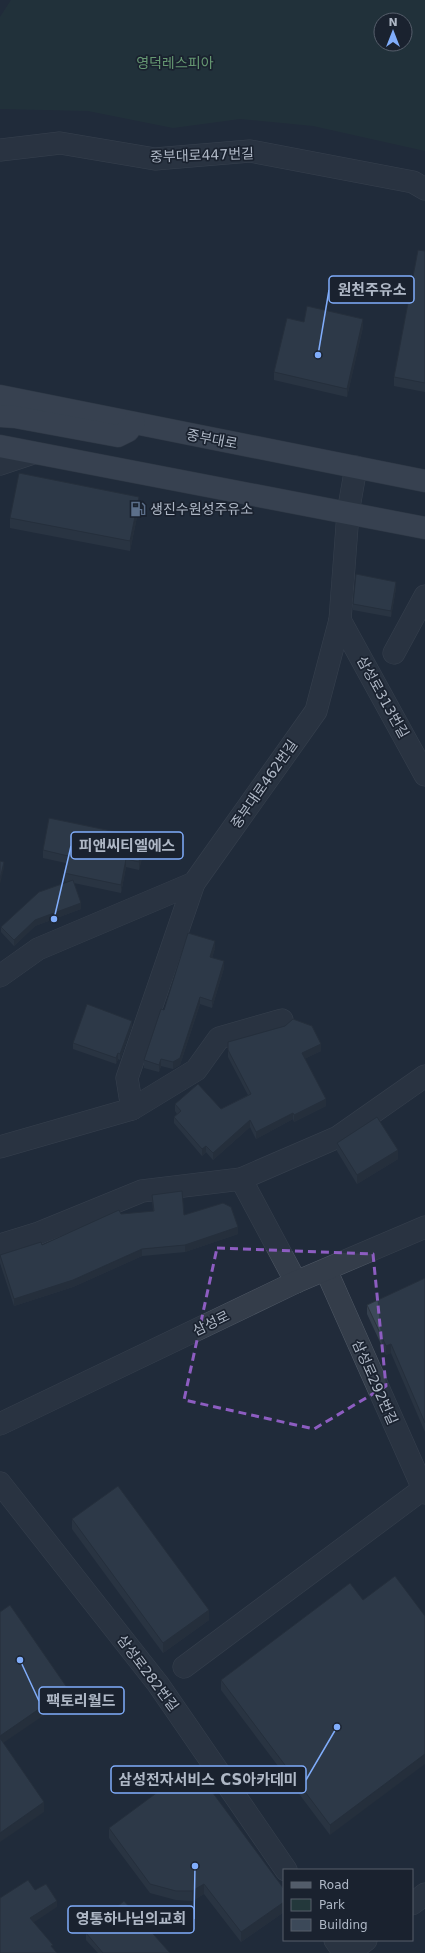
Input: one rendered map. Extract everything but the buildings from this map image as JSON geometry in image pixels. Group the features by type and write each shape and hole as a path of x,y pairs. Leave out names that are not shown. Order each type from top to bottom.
{"main road":[{"name":"중부대로","path":"0,396 425,481"},
{"path":"0,416 15,417 118,436 128,431 134,423"},
{"path":"0,446 425,528"}],"street":[{"name":"중부대로447번길","path":"0,150 60,143 155,159 250,151 413,182 425,189"},
{"path":"0,464 33,453"},
{"name":"중부대로462번길","path":"132,1109 127,1078 194,883 316,711 340,620 348,513 356,468"},
{"path":"394,653 425,596"},
{"name":"삼성로313번길","path":"340,620 425,775"},
{"path":"0,976 38,949 194,883"},
{"path":"0,1147 132,1109 196,1070 219,1038 282,1020"},
{"path":"0,1245 39,1234 142,1191 241,1179 338,1137 425,1076"},
{"path":"241,1179 296,1282"},
{"name":"삼성로","path":"0,1424 296,1282 425,1227"},
{"name":"삼성로292번길","path":"326,1270 424,1491"},
{"name":"삼성로282번길","path":"0,1483 158,1684 285,1869"},
{"path":"184,1667 424,1491"},
{"path":"413,1903 425,1894"},
{"path":"336,1941 344,1953"},
{"path":"349,1953 365,1941"}],"highlighted area":[{"path":"217,1248 373,1254 386,1386 314,1429 184,1400"}],"green space":[{"name":"영덕레스피아","path":"11,0 425,0 425,151 313,126 240,119 173,128 88,111 0,109 0,17"}],"place":[{"name":"원천주유소","path":"318,355"},
{"name":"생진수원성주유소","path":"138,509"},
{"name":"피앤씨티엘에스","path":"54,919"},
{"name":"팩토리월드","path":"20,1660"},
{"name":"삼성전자서비스 CS아카데미","path":"337,1727"},
{"name":"영통하나님의교회","path":"195,1866"}]}
